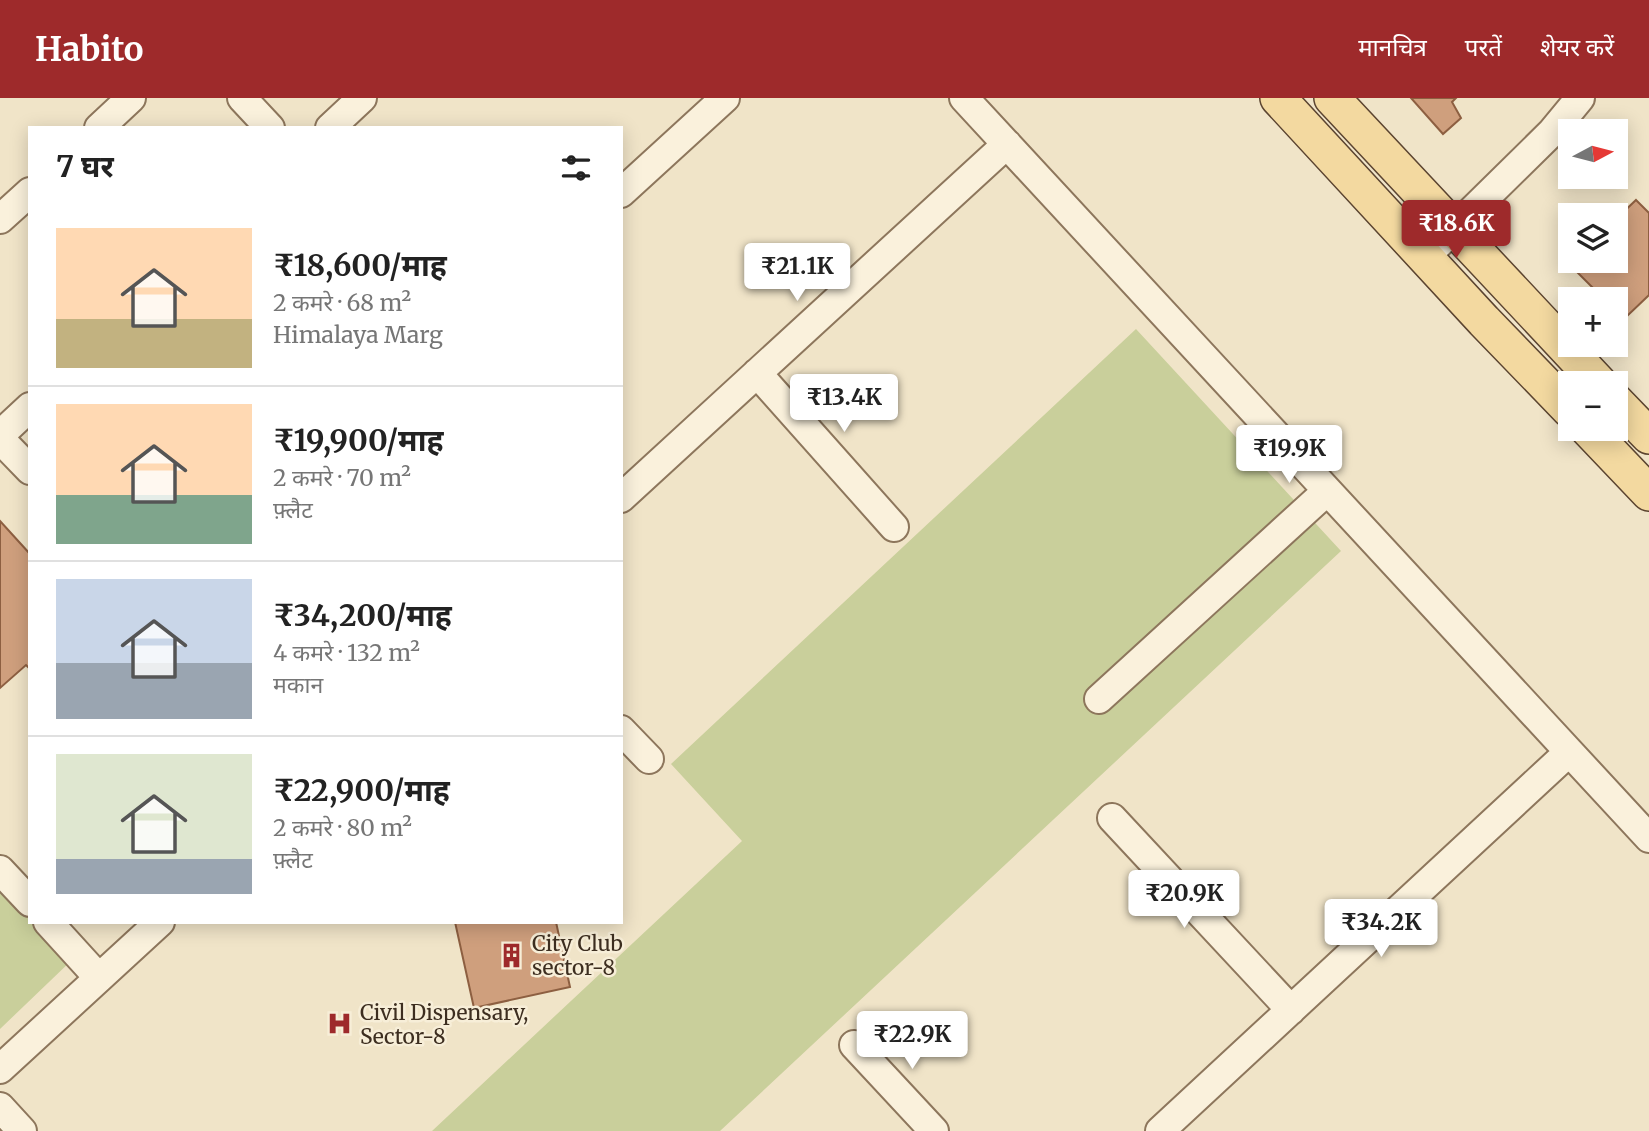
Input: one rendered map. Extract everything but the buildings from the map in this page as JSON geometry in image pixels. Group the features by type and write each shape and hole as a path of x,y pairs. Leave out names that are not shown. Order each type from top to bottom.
{"main road":[{"path":"1278,98 1558,397"},
{"path":"1332,98 1588,371"},
{"path":"1628,414 1649,436"},
{"path":"1599,441 1649,493"}],"street":[{"path":"101,126 131,98"},
{"path":"242,98 268,126"},
{"path":"332,126 362,98"},
{"path":"623,192 725,98"},
{"path":"964,98 1649,838"},
{"path":"1425,257 1552,132 1580,98"},
{"path":"623,496 1007,144"},
{"path":"0,219 28,194"},
{"path":"757,373 894,527"},
{"path":"28,409 0,437 28,468"},
{"path":"1099,699 1327,491"},
{"path":"623,732 649,759"},
{"path":"1162,1130 1569,752"},
{"path":"1112,818 1291,1010"},
{"path":"0,870 28,900"},
{"path":"50,924 99,978"},
{"path":"0,1069 158,924"},
{"path":"854,1045 934,1131"},
{"path":"0,1107 22,1131"}],"green space":[{"path":"1136,329 1341,551 720,1131 432,1131 742,841 671,764"},
{"path":"0,879 28,910 28,924 41,924 73,959 0,1029"}],"place":[{"name":"City Club sector-8","path":"512,955"},
{"name":"Civil Dispensary, Sector-8","path":"340,1024"}]}
